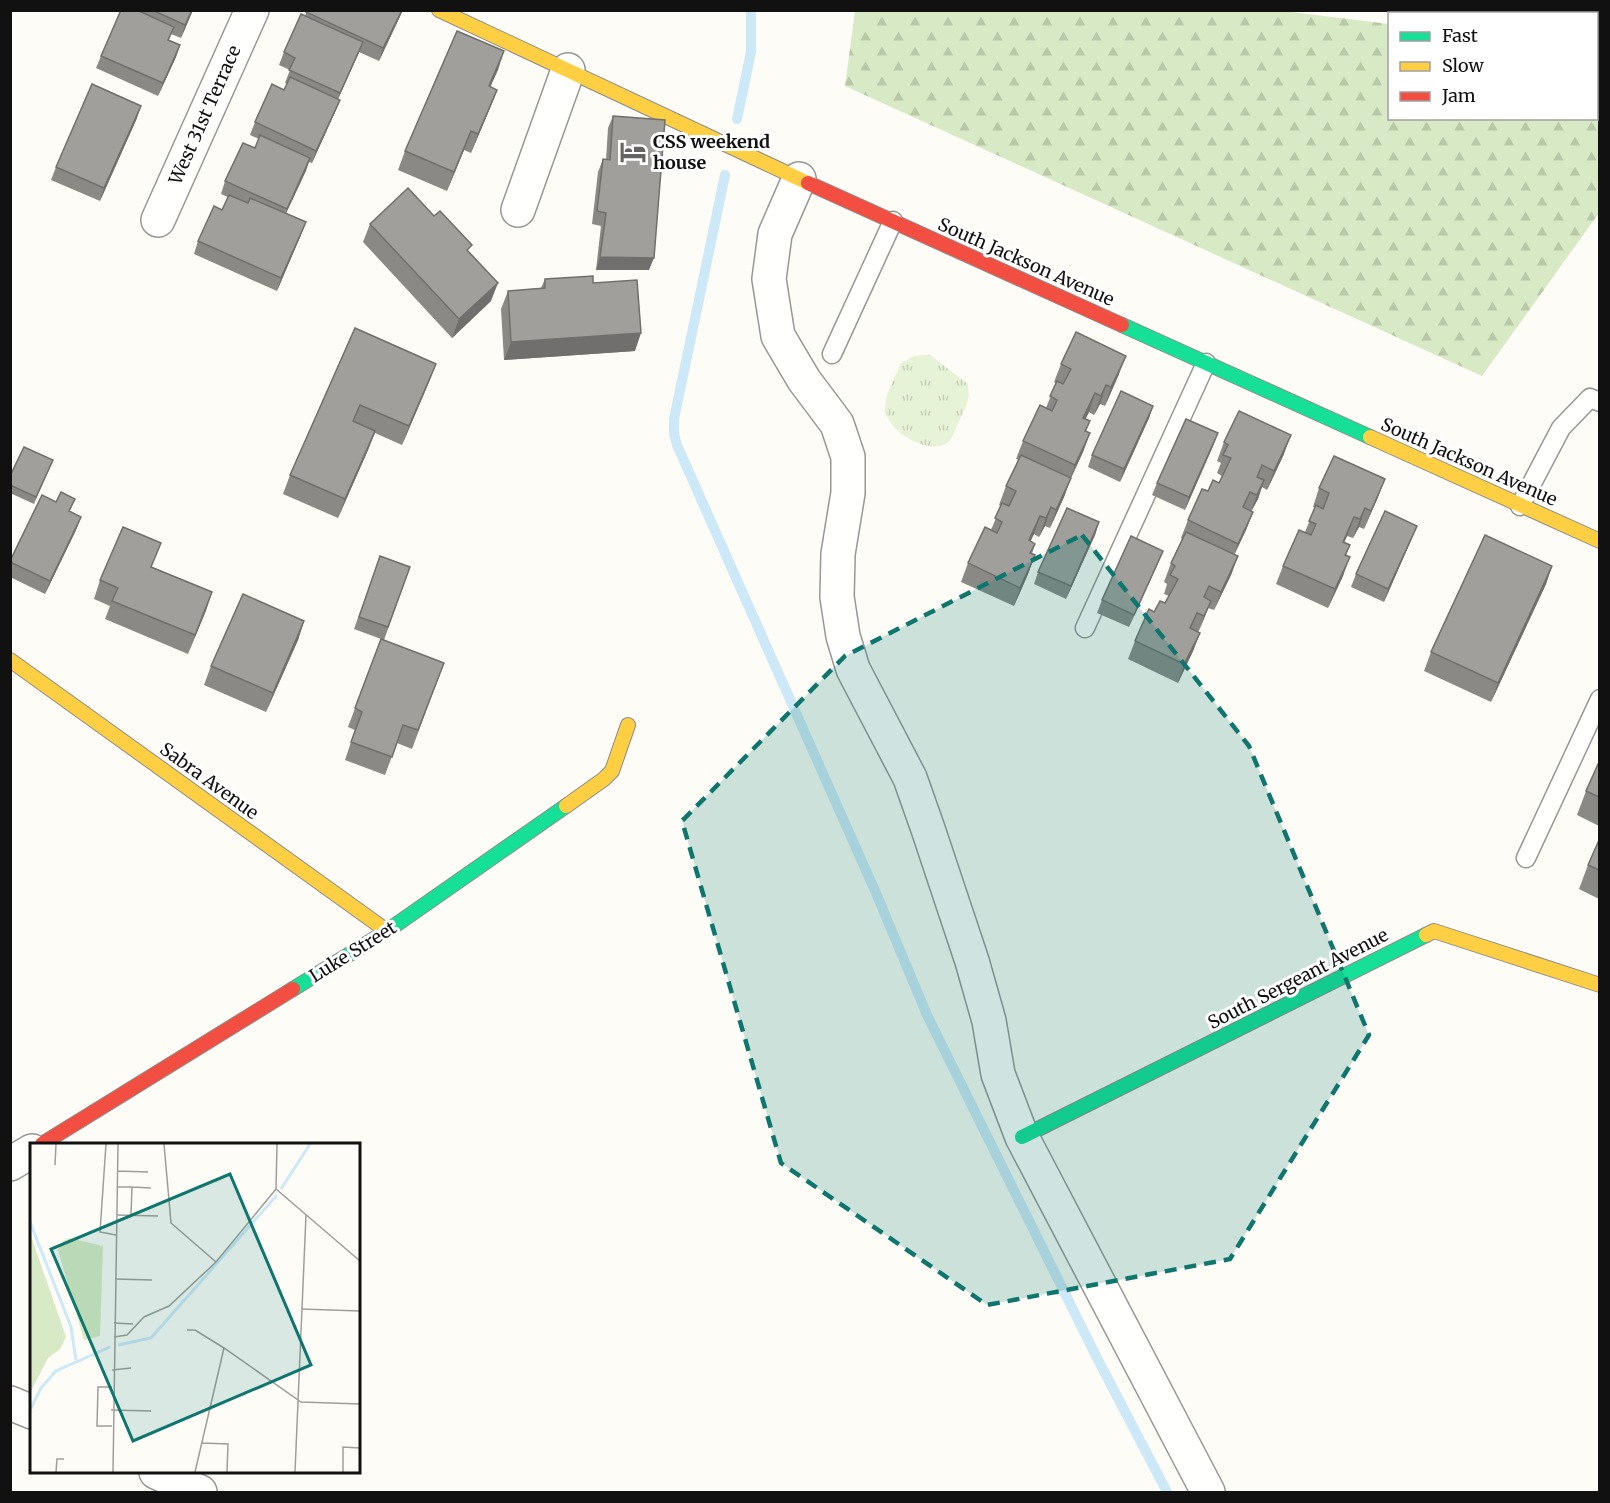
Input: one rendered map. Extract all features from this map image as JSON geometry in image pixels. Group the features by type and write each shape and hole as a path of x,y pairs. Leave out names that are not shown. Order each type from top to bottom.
{"street":[{"name":"West 31st Terrace","path":"158,220 252,10"},
{"name":"South Jackson Avenue","path":"444,11 800,179 1599,542"},
{"path":"518,210 568,70"},
{"path":"800,179 775,234 769,279 778,336 804,380 837,424 848,457 848,493 838,554 837,597 843,636 853,669 910,778 925,818 972,961 989,1021 998,1074 1022,1137 1208,1492"},
{"name":"Sabra Avenue","path":"10,660 387,931"},
{"name":"Luke Street","path":"44,1143 387,931 604,779 612,771 628,725"},
{"name":"South Sergeant Avenue","path":"1022,1137 1434,931 1599,985"},
{"path":"10,1164 30,1152"},
{"path":"10,1402 30,1412"},
{"path":"158,1473 200,1492"}],"lane":[{"path":"832,354 893,221"},
{"path":"1085,627 1206,363"},
{"path":"1520,506 1561,428 1590,398 1599,402"},
{"path":"1526,858 1599,699"}],"highlighted area":[{"path":"1082,535 1249,746 1369,1035 1230,1259 987,1305 781,1163 682,821 845,656"}],"green space":[{"path":"1275,10 1388,24 1388,120 1598,120 1598,57 1600,58 1599,213 1482,376 845,86 855,11"},
{"path":"930,355 968,384 969,390 966,406 950,440 942,445 932,446 921,444 900,433 887,415 885,406 889,390 901,363 914,356"}],"building":[{"path":"121,10 137,10 174,27 168,40 180,45 163,83 101,56"},
{"path":"152,10 192,10 185,25"},
{"path":"307,10 402,10 383,48 306,12"},
{"path":"301,14 363,42 340,93 289,70 295,58 284,52"},
{"path":"457,31 504,51 489,86 497,90 478,134 471,131 454,172 405,151"},
{"path":"290,77 340,100 316,151 255,122 272,84 284,90"},
{"path":"92,84 141,106 104,188 56,167"},
{"path":"613,116 665,120 654,258 600,257 606,213 597,211 603,159 610,160"},
{"path":"260,135 310,158 287,209 225,181 243,143 255,148"},
{"path":"408,188 434,216 440,211 472,245 467,250 498,283 459,319 370,224"},
{"path":"229,195 248,203 250,198 306,222 281,278 198,241 214,206 222,210"},
{"path":"593,276 593,283 637,280 641,333 511,342 508,291 545,288 545,279"},
{"path":"355,328 436,364 409,426 360,405 353,421 375,431 345,499 290,475"},
{"path":"1076,332 1126,356 1111,387 1106,385 1101,396 1095,393 1083,418 1090,421 1085,431 1090,433 1075,465 1023,441 1040,405 1052,411 1057,400 1050,396 1057,381 1063,384 1071,369 1061,364"},
{"path":"1121,391 1153,406 1124,469 1092,455"},
{"path":"1239,411 1291,435 1274,471 1262,465 1257,477 1264,480 1257,495 1250,492 1243,507 1253,512 1238,544 1188,520 1202,489 1208,491 1213,480 1219,483 1231,458 1223,455 1228,445 1224,442"},
{"path":"1186,419 1218,433 1189,497 1157,483"},
{"path":"24,447 53,460 36,497 10,485 10,476"},
{"path":"1021,455 1071,478 1056,510 1051,507 1046,518 1040,516 1029,540 1035,544 1030,553 1035,555 1020,588 968,563 985,527 997,533 1002,522 995,518 1002,503 1009,506 1016,491 1006,486"},
{"path":"1334,456 1385,479 1371,511 1365,508 1360,519 1354,517 1343,542 1350,545 1345,555 1350,557 1335,589 1283,566 1299,530 1311,535 1316,524 1309,521 1316,505 1323,509 1329,493 1319,488"},
{"path":"61,492 75,499 69,511 81,517 50,581 10,561 42,495 56,502"},
{"path":"1067,508 1099,522 1071,586 1038,572"},
{"path":"1385,511 1417,526 1388,589 1356,574"},
{"path":"123,527 161,543 151,567 212,592 195,635 112,601 118,588 100,580"},
{"path":"1186,532 1238,556 1221,592 1209,586 1204,597 1211,601 1204,616 1197,613 1190,628 1200,633 1184,664 1135,641 1149,609 1154,612 1160,601 1165,603 1178,579 1170,575 1175,566 1171,563"},
{"path":"1485,535 1552,566 1498,683 1431,652"},
{"path":"1131,536 1163,551 1134,615 1102,600"},
{"path":"380,556 410,567 388,627 359,617"},
{"path":"243,594 304,621 273,693 211,666"},
{"path":"381,639 444,663 418,730 403,725 392,757 351,742 362,712 355,708"},
{"path":"1599,762 1599,797 1586,791"},
{"path":"1599,840 1599,870 1588,865"}],"waterway":[{"path":"737,119 751,52 751,10"},
{"path":"725,175 674,419 677,445 876,893 927,1015 1096,1356 1167,1492"}],"traffic: fast":[{"path":"1122,325 1370,437"},
{"path":"293,989 387,931 566,806"},
{"path":"1022,1137 1426,935"}],"traffic: slow":[{"path":"439,10 808,183"},
{"path":"1370,437 1600,541"},
{"path":"10,660 387,931"},
{"path":"566,806 612,771 628,725"},
{"path":"1426,935 1434,931 1600,985"}],"traffic: jam":[{"path":"808,183 1122,325"},
{"path":"44,1143 293,989"}],"place":[{"name":"CSS weekend house","path":"633,152"}]}
